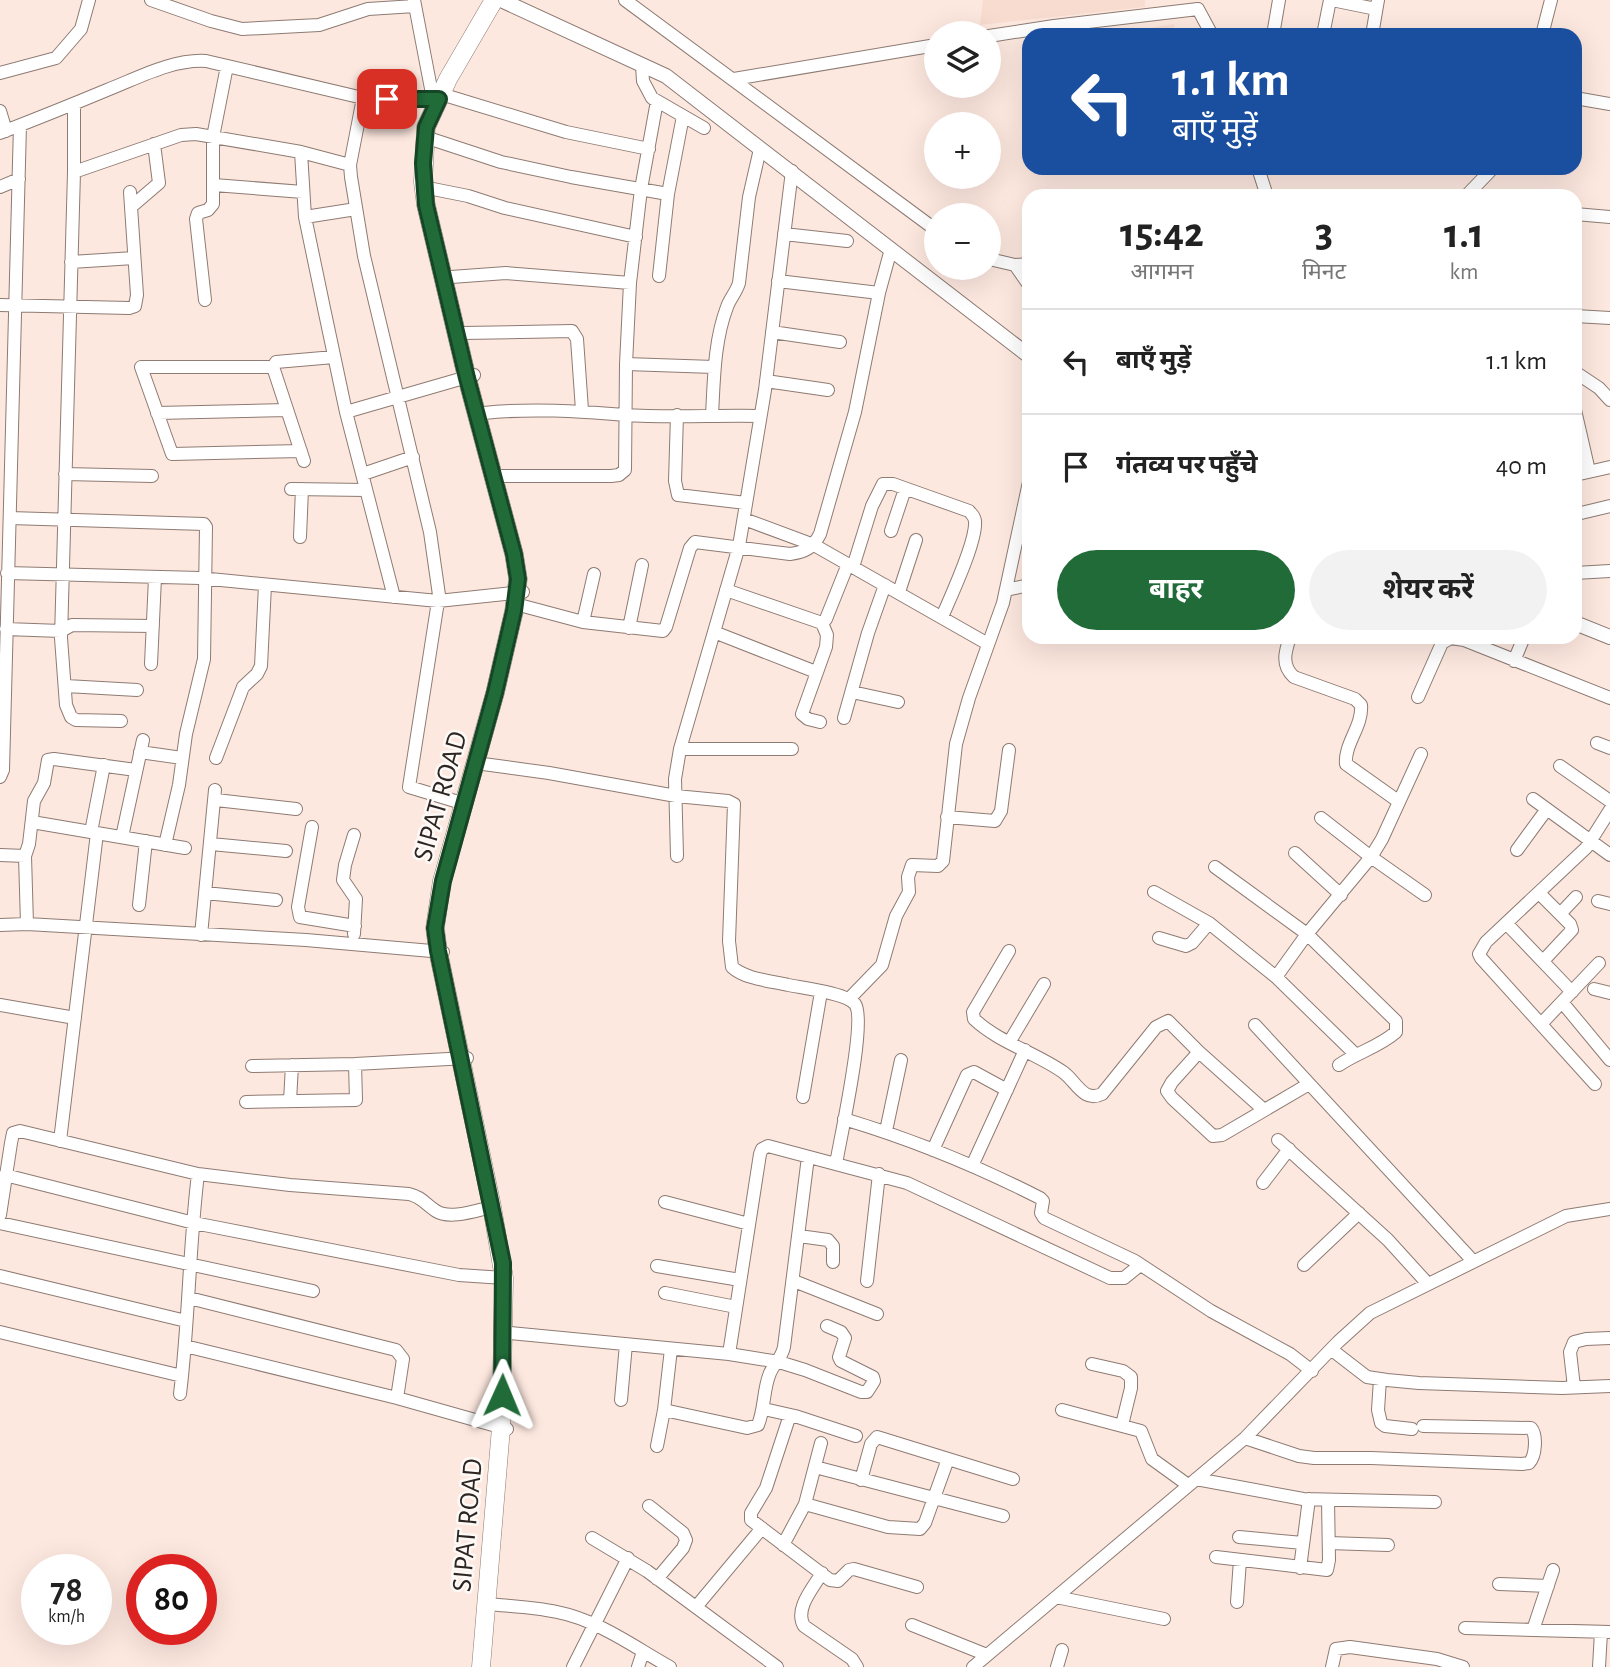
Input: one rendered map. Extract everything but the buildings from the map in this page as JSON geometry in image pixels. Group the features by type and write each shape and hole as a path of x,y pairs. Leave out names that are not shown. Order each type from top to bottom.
{"highway":[{"name":"SIPAT ROAD","path":"494,0 436,102 429,138 427,188 514,554 521,597"},
{"name":"SIPAT ROAD","path":"427,188 451,277 471,377 484,413 521,557 521,597 495,727 465,804 443,881 435,928 463,1059 504,1278 504,1428"},
{"name":"SIPAT ROAD","path":"441,951 446,895 480,764"},
{"name":"SIPAT ROAD","path":"463,1059 501,1212 510,1286 510,1333 489,1667"},
{"name":"SIPAT ROAD","path":"481,1667 491,1605"}],"main road":[{"path":"501,0 666,76 690,92 1022,351"},
{"path":"1582,626 1610,637"}],"street":[{"path":"0,73 56,58 81,29 89,0"},
{"path":"151,0 242,29 319,25 368,9 415,3 436,102"},
{"path":"625,0 924,221"},
{"path":"1274,28 1279,0"},
{"path":"1325,28 1331,0 1377,4 1373,28"},
{"path":"1544,28 1551,0"},
{"path":"1041,28 1198,9 1208,28"},
{"path":"1001,34 1022,31"},
{"path":"734,79 924,47"},
{"path":"0,111 3,132 183,62 206,61 363,99 436,102 649,149"},
{"path":"642,65 647,90 657,101 704,128"},
{"path":"205,300 196,219 198,213 212,208 213,138 226,66"},
{"path":"363,99 350,165 356,209 364,256 430,532 438,601 408,787 465,804"},
{"path":"1582,99 1610,104"},
{"path":"501,476 623,473 630,283 641,189 657,101"},
{"path":"74,104 61,631 66,705 71,717 76,720 121,722"},
{"path":"659,276 668,194 683,116"},
{"path":"0,777 3,770 2,705 10,518 20,125"},
{"path":"74,172 181,135 196,134 301,152 350,165"},
{"path":"429,138 500,162 668,194"},
{"path":"131,207 159,183 154,145"},
{"path":"712,415 714,367 726,308 739,283 749,197 760,149"},
{"path":"301,152 305,217 334,358 394,597"},
{"path":"677,856 675,779 680,749 739,546 772,332 792,171"},
{"path":"1473,189 1486,175"},
{"path":"0,187 19,179"},
{"path":"214,185 303,192"},
{"path":"427,188 636,237"},
{"path":"0,305 135,306 137,295 130,192"},
{"path":"305,217 356,209"},
{"path":"1582,215 1610,217"},
{"path":"784,233 847,242"},
{"path":"7,573 204,579 438,601 521,597 583,622 654,632 665,630 690,548 695,541 790,554 803,552 814,545 820,534 855,412 879,293 891,249"},
{"path":"71,262 134,258"},
{"path":"1001,262 1022,264"},
{"path":"1015,265 1022,283"},
{"path":"451,277 506,273 630,283"},
{"path":"778,281 879,293"},
{"path":"1582,316 1610,318"},
{"path":"463,334 572,331 577,339 582,410"},
{"path":"772,332 840,342"},
{"path":"273,367 276,362 334,358"},
{"path":"626,364 714,367"},
{"path":"141,367 273,367 303,456 172,454 141,367"},
{"path":"346,412 471,377"},
{"path":"1582,377 1599,388 1610,400"},
{"path":"765,381 828,390"},
{"path":"157,413 287,410"},
{"path":"484,413 513,410 582,410 626,415 760,416"},
{"path":"677,415 678,495 746,502"},
{"path":"1582,438 1590,471"},
{"path":"363,474 413,457"},
{"path":"1582,473 1610,467"},
{"path":"65,474 152,476"},
{"path":"822,623 850,566 872,506 884,484 890,483 962,508 974,517 974,528 965,559 942,617"},
{"path":"300,537 296,489 366,491"},
{"path":"891,531 905,489"},
{"path":"1582,513 1610,506"},
{"path":"849,999 882,965 896,916 909,892 908,877 912,865 938,866 943,861 956,744 1006,590 1022,516"},
{"path":"10,518 204,524 206,527 204,659 165,845"},
{"path":"744,519 814,545 988,644"},
{"path":"899,593 916,540"},
{"path":"1014,554 1022,555"},
{"path":"629,628 642,565"},
{"path":"1582,573 1610,571"},
{"path":"583,622 594,573"},
{"path":"150,664 155,578"},
{"path":"216,758 243,687 257,674 261,666 265,584"},
{"path":"845,718 868,633 886,585"},
{"path":"1006,590 1022,587"},
{"path":"726,590 822,623"},
{"path":"820,722 808,719 802,713 827,640 822,623"},
{"path":"6,629 61,631 72,625 153,626"},
{"path":"714,632 816,672"},
{"path":"1288,644 1285,657 1287,670 1294,677 1355,699 1360,705 1361,715 1345,757 1348,767 1398,801"},
{"path":"1418,697 1442,644"},
{"path":"1474,644 1610,698"},
{"path":"1514,661 1521,644"},
{"path":"66,686 137,690"},
{"path":"852,692 898,702"},
{"path":"1597,743 1610,748"},
{"path":"121,837 142,746 182,758"},
{"path":"680,749 792,749"},
{"path":"947,817 995,821 1001,811 1009,750"},
{"path":"1276,977 1307,934 1371,857 1421,754"},
{"path":"27,924 25,856 34,801 44,783 48,760 136,770"},
{"path":"480,764 734,804 729,941 732,967 765,980 849,999 858,1009 858,1032 836,1164"},
{"path":"60,1141 86,929 94,832 104,765"},
{"path":"1560,766 1610,802"},
{"path":"201,935 216,795 296,809"},
{"path":"1534,799 1610,855"},
{"path":"1517,850 1547,809"},
{"path":"1595,1084 1481,958 1481,946 1586,848 1610,810"},
{"path":"1321,818 1425,895"},
{"path":"32,822 185,848"},
{"path":"312,827 298,907 300,917 355,926"},
{"path":"352,944 356,899 343,880 354,835"},
{"path":"139,905 146,841"},
{"path":"211,844 286,850"},
{"path":"1295,853 1341,895"},
{"path":"0,855 25,856"},
{"path":"1214,867 1307,934 1398,1025 1396,1032 1383,1044 1355,1054 1339,1065"},
{"path":"1154,892 1209,923 1276,977 1355,1054"},
{"path":"205,893 276,900"},
{"path":"1539,893 1570,924 1572,930 1543,961"},
{"path":"1560,914 1576,897"},
{"path":"1159,938 1186,946 1192,943 1209,923"},
{"path":"1506,923 1572,992"},
{"path":"0,925 27,924 441,951"},
{"path":"1009,951 976,1006 973,1016 979,1024 1063,1072 1084,1094 1096,1097 1102,1094 1160,1023 1168,1021 1264,1110"},
{"path":"1541,1024 1599,963"},
{"path":"1010,1041 1044,984"},
{"path":"1594,989 1610,993"},
{"path":"803,1097 821,992"},
{"path":"1562,1002 1610,1060"},
{"path":"0,1005 75,1018"},
{"path":"1255,1025 1473,1261"},
{"path":"972,1166 1025,1050"},
{"path":"1199,1052 1167,1091 1213,1136 1222,1135 1309,1084"},
{"path":"252,1066 463,1059"},
{"path":"886,1131 901,1060"},
{"path":"246,1102 356,1100 355,1064"},
{"path":"290,1101 292,1065"},
{"path":"933,1150 967,1075 974,1072 1007,1090"},
{"path":"844,1119 886,1131 972,1166 1040,1198 1043,1201 1042,1216 1140,1265 1211,1311 1290,1354 1312,1371"},
{"path":"0,1215 5,1175 15,1131 198,1174 290,1185 409,1194 420,1197 436,1211 445,1214 492,1207"},
{"path":"1278,1140 1359,1213 1427,1284"},
{"path":"729,1354 749,1224 762,1149 765,1146 906,1183 1110,1278 1124,1278 1140,1265"},
{"path":"1263,1183 1289,1149"},
{"path":"664,1410 752,1428 758,1425 764,1409 771,1369 779,1362 784,1347 808,1157"},
{"path":"180,1394 198,1174"},
{"path":"867,1281 879,1174"},
{"path":"5,1175 194,1223 459,1275 504,1278"},
{"path":"665,1202 749,1224"},
{"path":"973,1667 1245,1438 1370,1313 1566,1216 1610,1209"},
{"path":"1304,1265 1359,1213"},
{"path":"0,1223 313,1291"},
{"path":"1041,1245 1054,1223"},
{"path":"799,1236 828,1240 833,1246 833,1262"},
{"path":"657,1266 740,1280"},
{"path":"0,1276 186,1321"},
{"path":"794,1281 877,1314"},
{"path":"665,1293 736,1307"},
{"path":"189,1298 396,1350 403,1359 397,1398"},
{"path":"510,1333 729,1354 779,1362 867,1392 874,1381 873,1377 841,1361 839,1357 845,1338 841,1332 827,1326"},
{"path":"0,1332 182,1376"},
{"path":"1574,1387 1570,1352 1574,1342 1610,1338"},
{"path":"621,1400 626,1345"},
{"path":"185,1346 397,1398 504,1428"},
{"path":"657,1446 671,1349"},
{"path":"1332,1349 1360,1373 1380,1379 1419,1383 1610,1386"},
{"path":"1092,1364 1123,1371 1131,1377 1122,1425"},
{"path":"1245,1438 1299,1456 1314,1458 1522,1464 1529,1463 1533,1458 1535,1433 1531,1428 1418,1427 1381,1423 1378,1410 1380,1379"},
{"path":"764,1409 856,1436"},
{"path":"1062,1410 1141,1431 1152,1460 1192,1482 1309,1499 1435,1502"},
{"path":"790,1415 766,1488 751,1513 751,1520 830,1580 838,1581 849,1570 854,1569 918,1587"},
{"path":"861,1480 871,1444 877,1437 1013,1479"},
{"path":"783,1545 805,1504 821,1443"},
{"path":"805,1504 888,1527 916,1530 923,1527 948,1459"},
{"path":"815,1467 1003,1516"},
{"path":"1300,1568 1309,1499"},
{"path":"1216,1557 1327,1570 1328,1500"},
{"path":"649,1506 683,1533 686,1540 683,1548 657,1578"},
{"path":"696,1607 762,1528"},
{"path":"1239,1537 1303,1543"},
{"path":"592,1538 657,1578 777,1667"},
{"path":"1329,1543 1388,1545"},
{"path":"573,1667 628,1558"},
{"path":"1237,1602 1240,1560"},
{"path":"1533,1630 1553,1570"},
{"path":"822,1573 802,1608 800,1619 804,1626 852,1659 856,1667"},
{"path":"1499,1584 1548,1586"},
{"path":"1056,1597 1164,1619"},
{"path":"491,1605 555,1611 593,1623 670,1667"},
{"path":"912,1625 987,1655"},
{"path":"1465,1628 1606,1632 1599,1667"},
{"path":"1332,1667 1336,1649 1344,1647 1437,1659 1463,1667"},
{"path":"1057,1667 1062,1650"},
{"path":"638,1667 643,1651"}],"shaded area":[{"path":"983,0 1145,0 1145,7 1001,23 980,21"},
{"path":"1174,24 1174,28 1150,28"}],"route":[{"path":"387,99 439,99 426,127 423,182 426,205 518,579 514,611 495,693 443,881 435,928 503,1263 502,1395"}]}
